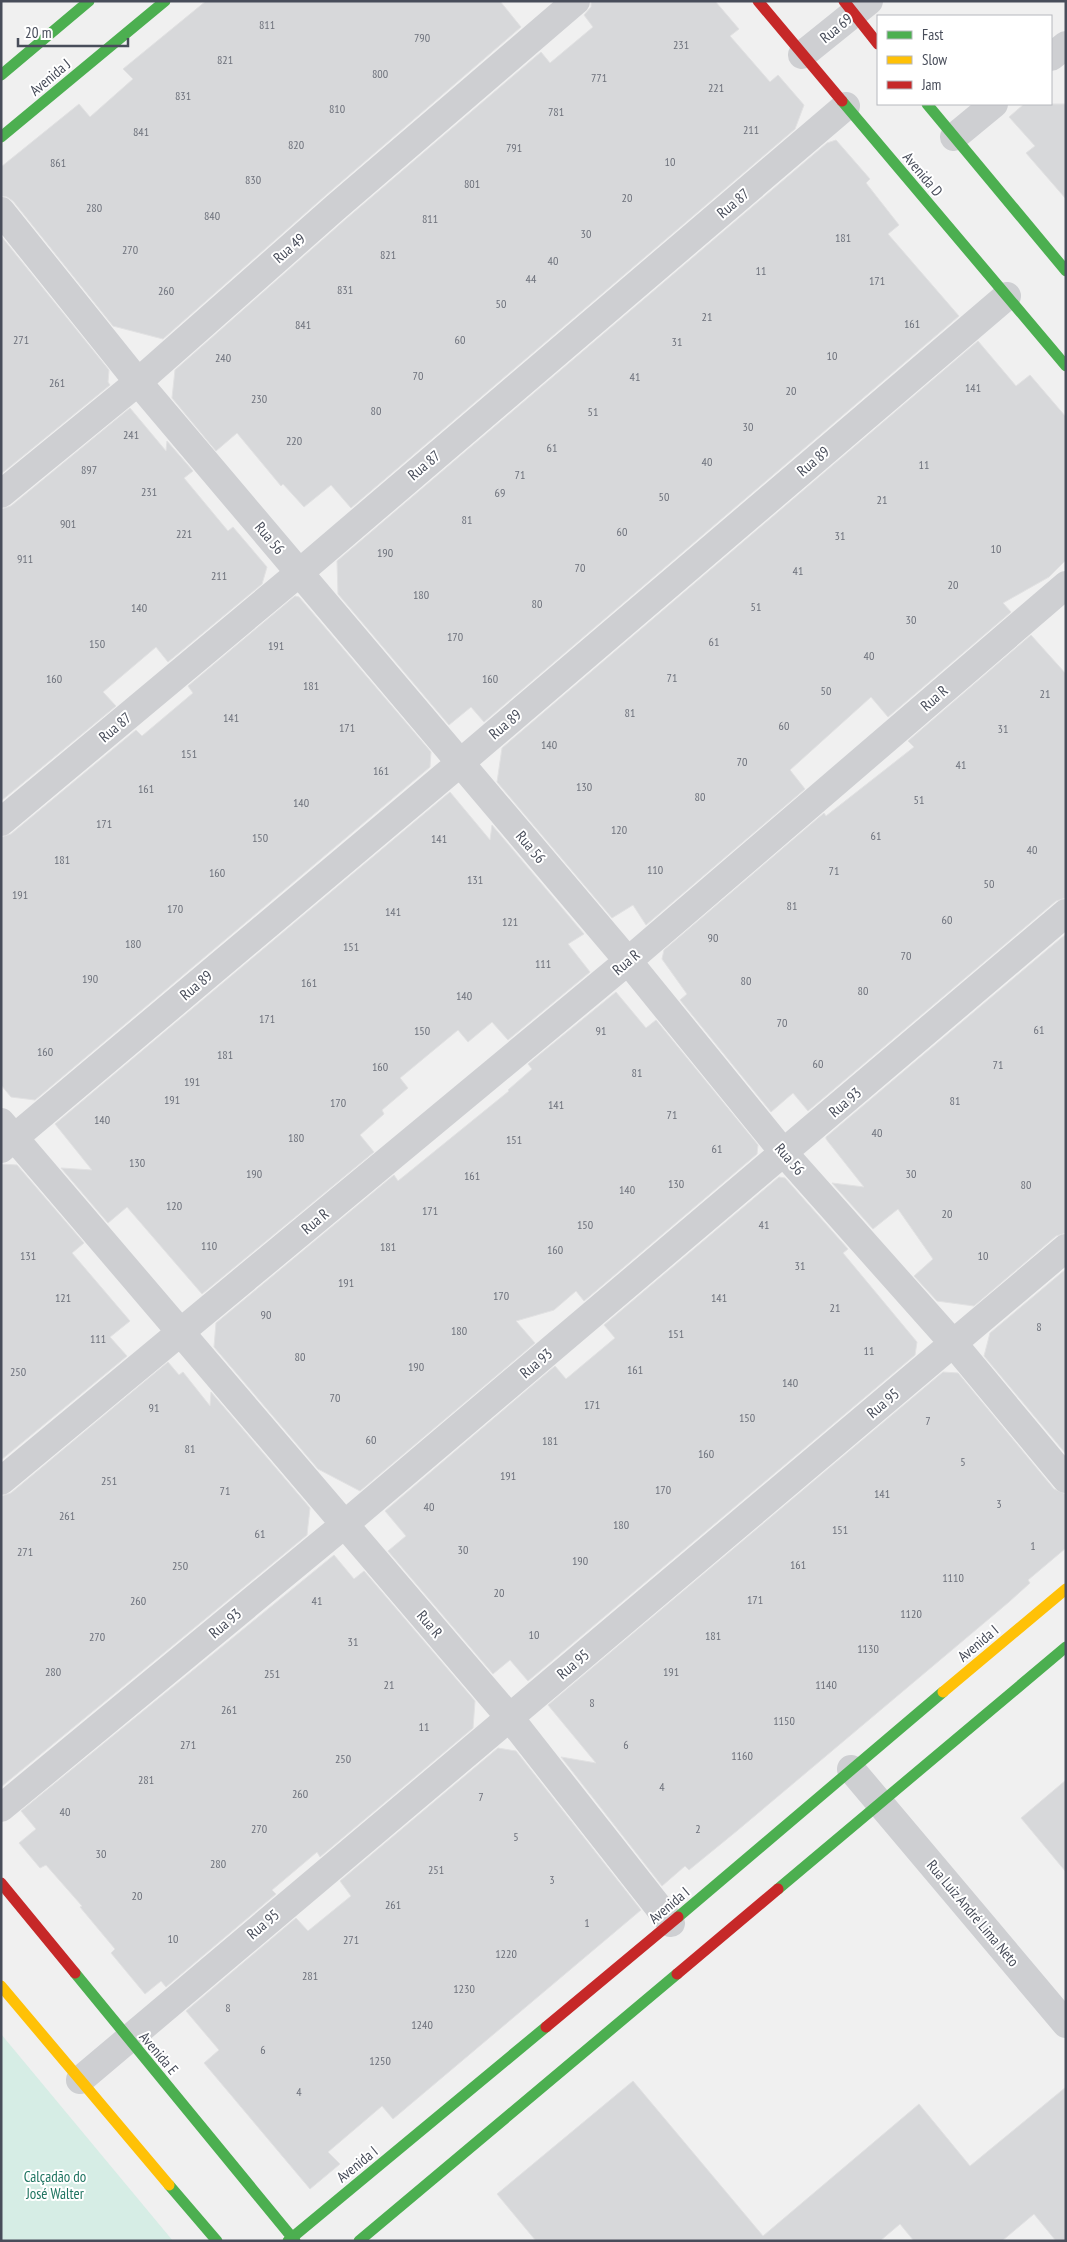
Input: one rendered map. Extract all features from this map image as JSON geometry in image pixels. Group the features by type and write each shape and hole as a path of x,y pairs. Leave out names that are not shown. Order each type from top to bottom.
{"street":[{"path":"1,75 89,1"},
{"name":"Avenida J","path":"1,137 165,1"},
{"name":"Rua 49","path":"1,494 138,382 336,207 576,1"},
{"name":"Avenida D","path":"758,1 1066,366"},
{"path":"856,5 877,42"},
{"name":"Rua 69","path":"802,55 856,5"},
{"path":"1052,56 1066,45"},
{"path":"928,105 1066,270"},
{"path":"954,137 993,105"},
{"name":"Rua 87","path":"1,822 299,572 846,106"},
{"name":"Rua 56","path":"1,211 138,382 628,961 784,1153 953,1343 1066,1479"},
{"name":"Rua 89","path":"6,1136 460,762 1007,296"},
{"name":"Rua R","path":"1,1481 628,961 1066,585"},
{"name":"Rua 93","path":"1,1808 344,1524 1066,913"},
{"name":"Rua R","path":"6,1136 180,1332 510,1718 671,1923"},
{"name":"Rua 95","path":"80,2080 1066,1248"},
{"name":"Avenida I","path":"292,2240 1066,1589"},
{"path":"360,2241 1066,1647"},
{"name":"Rua Luiz André Lima Neto","path":"851,1768 1066,2024"},
{"name":"Avenida E","path":"1,1883 292,2240"},
{"path":"1,1986 217,2241"}],"green space":[{"name":"Calçadão do José Walter","path":"1,2034 173,2241 1,2241"}],"building":[{"path":"206,1 500,1 521,27 163,339 113,326 13,201 1,196 1,167 79,104 90,117 133,79 123,69"},
{"path":"591,1 715,1 739,29 730,36 770,82 778,75 804,105 795,129 351,508 331,485 304,507 283,484 281,486 237,433 216,451 172,398 175,370 346,219 541,52 550,63 593,27 584,15 591,7"},
{"path":"1066,104 1066,199 1026,153 1035,146 1009,117 1023,105"},
{"path":"836,140 870,179 866,183 899,225 888,234 959,316 484,722 471,707 449,725 338,594 337,561 827,143"},
{"path":"1,236 109,370 108,382 110,385 1,474"},
{"path":"978,341 1016,386 1030,375 1066,417 1066,560 1049,577 1003,603 1011,612 888,717 871,697 790,770 805,789 646,925 633,905 612,918 497,782 502,748"},
{"path":"130,408 166,451 167,441 193,471 184,478 228,531 233,527 267,567 262,584 168,662 156,647 103,692 116,706 1,801 1,509 11,506"},
{"path":"295,596 299,597 431,752 430,767 35,1100 11,1097 1,1085 1,837 11,834 136,730 142,736 193,693 188,686"},
{"path":"1031,635 1066,674 1066,898 1056,901 808,1111 793,1093 771,1112 680,1000 687,994 662,959 664,950 824,813 826,816 914,747 908,741"},
{"path":"450,792 490,840 492,825 584,934 568,944 590,972 508,1040 492,1022 468,1042 458,1030 400,1078 408,1088 382,1110 384,1114 360,1135 374,1152 202,1294 127,1207 108,1223 61,1168 92,1170 55,1124"},
{"path":"1066,934 1066,1233 1056,1236 974,1306 937,1301 914,1276 933,1259 898,1209 873,1229 832,1183 864,1187 826,1137"},
{"path":"616,992 646,1028 656,1020 758,1145 757,1154 584,1301 576,1291 554,1310 516,1321 535,1343 360,1491 318,1469 214,1347 216,1323 394,1175 398,1181 509,1091 532,1069 528,1064"},
{"path":"1,1164 17,1165 84,1243 72,1253 130,1321 110,1337 127,1356 1,1460"},
{"path":"779,1177 785,1178 848,1249 843,1253 917,1342 915,1355 528,1681 510,1660 493,1674 388,1551 406,1536 385,1511 555,1366 566,1379 615,1338 604,1325"},
{"path":"1066,1269 1066,1454 984,1356 990,1333"},
{"path":"168,1362 179,1375 183,1372 210,1406 211,1392 310,1508 307,1535 1,1787 1,1496 11,1493"},
{"path":"943,1372 958,1373 1054,1489 1066,1494 1066,1548 1028,1580 1030,1583 1009,1602 738,1830 689,1870 685,1866 662,1886 561,1757 596,1763 548,1705"},
{"path":"334,1555 354,1579 364,1571 475,1701 473,1728 320,1857 317,1852 272,1890 276,1894 166,1987 161,1981 145,1994 111,1953 115,1949 80,1907 82,1906 46,1865 40,1868 19,1843 36,1829 21,1811"},
{"path":"498,1748 516,1751 641,1910 393,2119 382,2106 328,2152 340,2164 310,2189 204,2063 219,2050 186,2011 296,1918 308,1931 351,1896 340,1881"},
{"path":"1066,1780 1066,1872 1021,1818"},
{"path":"633,2081 763,2236 919,2104 970,2166 1066,2087 1066,2241 1056,2241 1034,2214 1002,2241 914,2241 900,2224 880,2241 536,2241 497,2194"}],"traffic: fast":[{"path":"1,75 89,1"},
{"path":"1,137 165,1"},
{"path":"842,101 1066,366"},
{"path":"928,105 1066,271"},
{"path":"778,1889 1066,1647"},
{"path":"678,1917 943,1692"},
{"path":"75,1973 295,2241"},
{"path":"359,2241 677,1974"},
{"path":"288,2241 546,2027"},
{"path":"169,2185 217,2241"}],"traffic: slow":[{"path":"943,1692 1066,1589"},
{"path":"1,1986 169,2185"}],"traffic: jam":[{"path":"758,1 842,101"},
{"path":"844,1 877,43"},
{"path":"1,1883 75,1973"},
{"path":"677,1974 778,1889"},
{"path":"546,2027 678,1917"}]}
